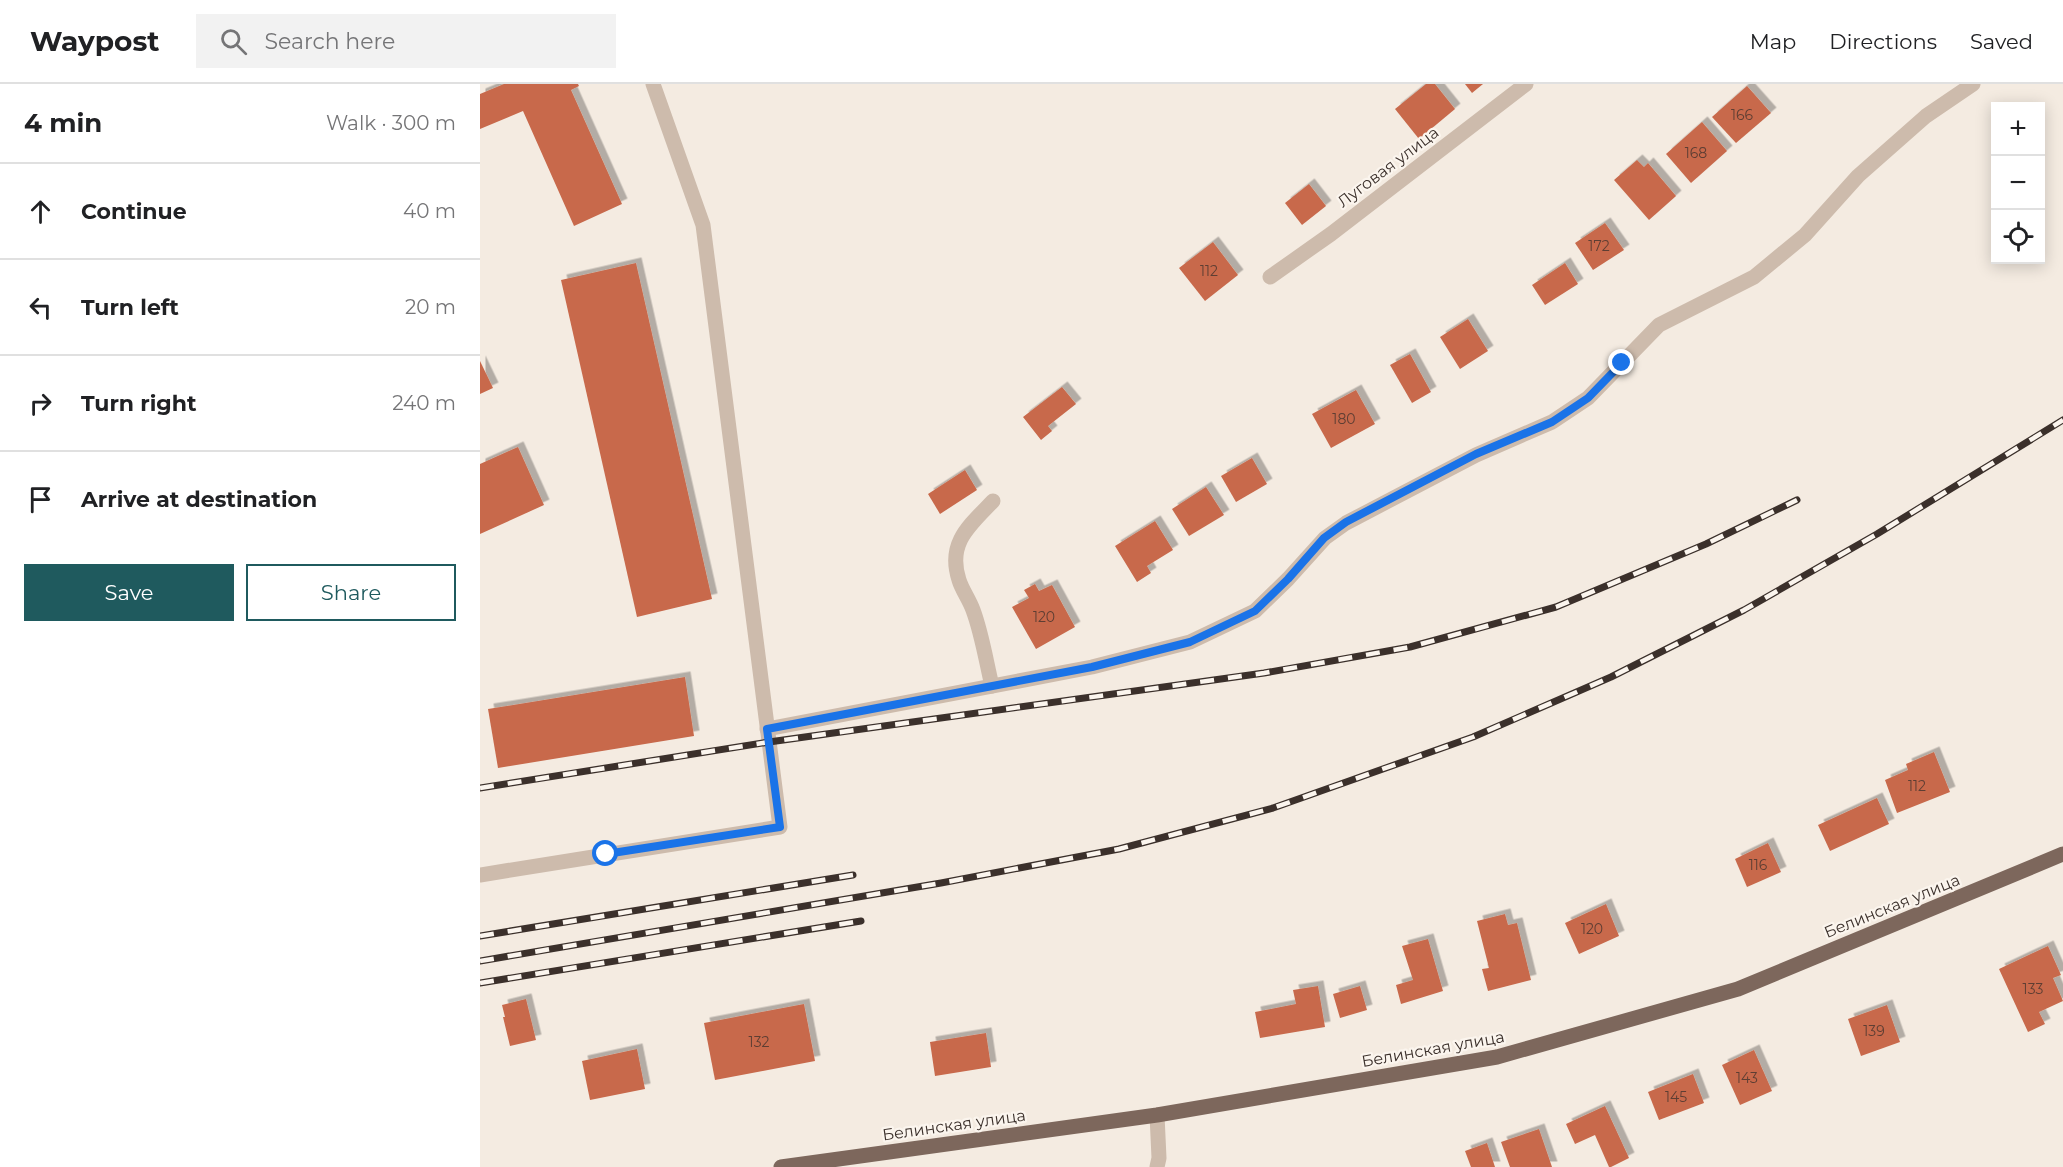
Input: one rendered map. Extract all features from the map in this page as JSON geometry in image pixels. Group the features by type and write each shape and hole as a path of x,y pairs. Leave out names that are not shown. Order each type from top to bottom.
{"main road":[{"name":"Белинская улица","path":"782,1167 1157,1115 1497,1057 1738,989 2063,854"}],"street":[{"path":"480,875 780,827 703,225 653,84"},
{"name":"Луговая улица","path":"1270,277 1331,234 1526,84"},
{"path":"767,729 1092,667 1190,642 1255,611 1288,579 1324,538 1346,522 1476,454 1552,422 1588,398 1659,325 1754,277 1805,235 1858,176 1926,116 1973,84"},
{"path":"992,686 973,610 959,581 954,560 957,545 968,527 993,501"},
{"path":"1157,1115 1159,1158 1157,1167"}],"building":[{"path":"504,84 578,84 579,86 571,90 622,204 574,226 523,111 480,129 480,94"},
{"path":"1426,84 1435,84 1455,109 1419,139 1395,109"},
{"path":"1465,84 1483,84 1472,93"},
{"path":"1747,86 1771,113 1736,143 1712,117"},
{"path":"1702,122 1727,151 1691,183 1666,154"},
{"path":"1637,160 1644,167 1648,163 1676,196 1649,220 1614,180"},
{"path":"1309,184 1326,206 1302,225 1285,203"},
{"path":"1605,223 1624,250 1593,270 1575,243"},
{"path":"1213,242 1238,275 1205,301 1179,268"},
{"path":"636,263 712,599 637,617 561,280"},
{"path":"1565,263 1578,284 1545,305 1532,285"},
{"path":"1468,319 1488,351 1460,369 1440,337"},
{"path":"1410,354 1431,392 1412,403 1390,365"},
{"path":"480,361 493,388 480,394"},
{"path":"1062,387 1076,404 1048,426 1052,431 1041,440 1023,417"},
{"path":"1356,390 1375,424 1331,448 1312,414"},
{"path":"518,447 544,505 480,534 480,464"},
{"path":"1252,458 1267,484 1236,502 1221,476"},
{"path":"965,470 977,490 940,514 928,494"},
{"path":"1206,487 1224,515 1189,536 1172,509"},
{"path":"1155,521 1173,550 1147,566 1151,573 1137,582 1115,546"},
{"path":"1035,584 1039,591 1052,585 1075,627 1036,649 1012,607 1029,598 1024,590"},
{"path":"685,677 694,736 498,768 488,709"},
{"path":"1934,752 1950,792 1897,813 1885,780 1908,770 1906,764"},
{"path":"1877,798 1889,824 1830,851 1818,825"},
{"path":"1768,843 1781,872 1747,887 1735,859"},
{"path":"1606,904 1619,936 1579,954 1565,923"},
{"path":"1505,914 1508,925 1517,923 1531,980 1488,991 1482,969 1489,968 1477,921"},
{"path":"1428,939 1443,991 1401,1004 1396,985 1413,980 1402,946"},
{"path":"2048,946 2061,975 2053,978 2063,1001 2039,1012 2045,1024 2028,1032 1999,969"},
{"path":"1318,986 1325,1027 1260,1038 1255,1012 1296,1004 1293,990"},
{"path":"1360,986 1367,1010 1340,1018 1333,994"},
{"path":"526,999 536,1040 510,1046 502,1005"},
{"path":"804,1004 815,1061 715,1080 704,1023"},
{"path":"1887,1005 1900,1042 1861,1056 1848,1019"},
{"path":"986,1033 991,1067 935,1076 930,1042"},
{"path":"637,1049 645,1089 590,1100 582,1061"},
{"path":"1754,1050 1772,1091 1740,1105 1722,1065"},
{"path":"1693,1074 1704,1103 1659,1120 1648,1092"},
{"path":"1605,1106 1629,1158 1611,1167 1595,1135 1575,1144 1566,1124"},
{"path":"1539,1129 1552,1167 1510,1167 1501,1142"},
{"path":"1487,1143 1495,1167 1471,1167 1465,1151"}],"railway":[{"path":"480,961 941,883 1119,849 1273,808 1473,737 1611,677 1744,610 1877,534 2063,420"},
{"path":"480,788 769,742 1264,673 1410,647 1556,607 1706,544 1797,500"},
{"path":"480,936 853,875"},
{"path":"480,983 861,921"}],"route":[{"path":"606,854 780,827 767,729 1092,667 1190,642 1255,611 1288,579 1324,538 1346,522 1476,454 1552,422 1588,398 1622,363"}]}
